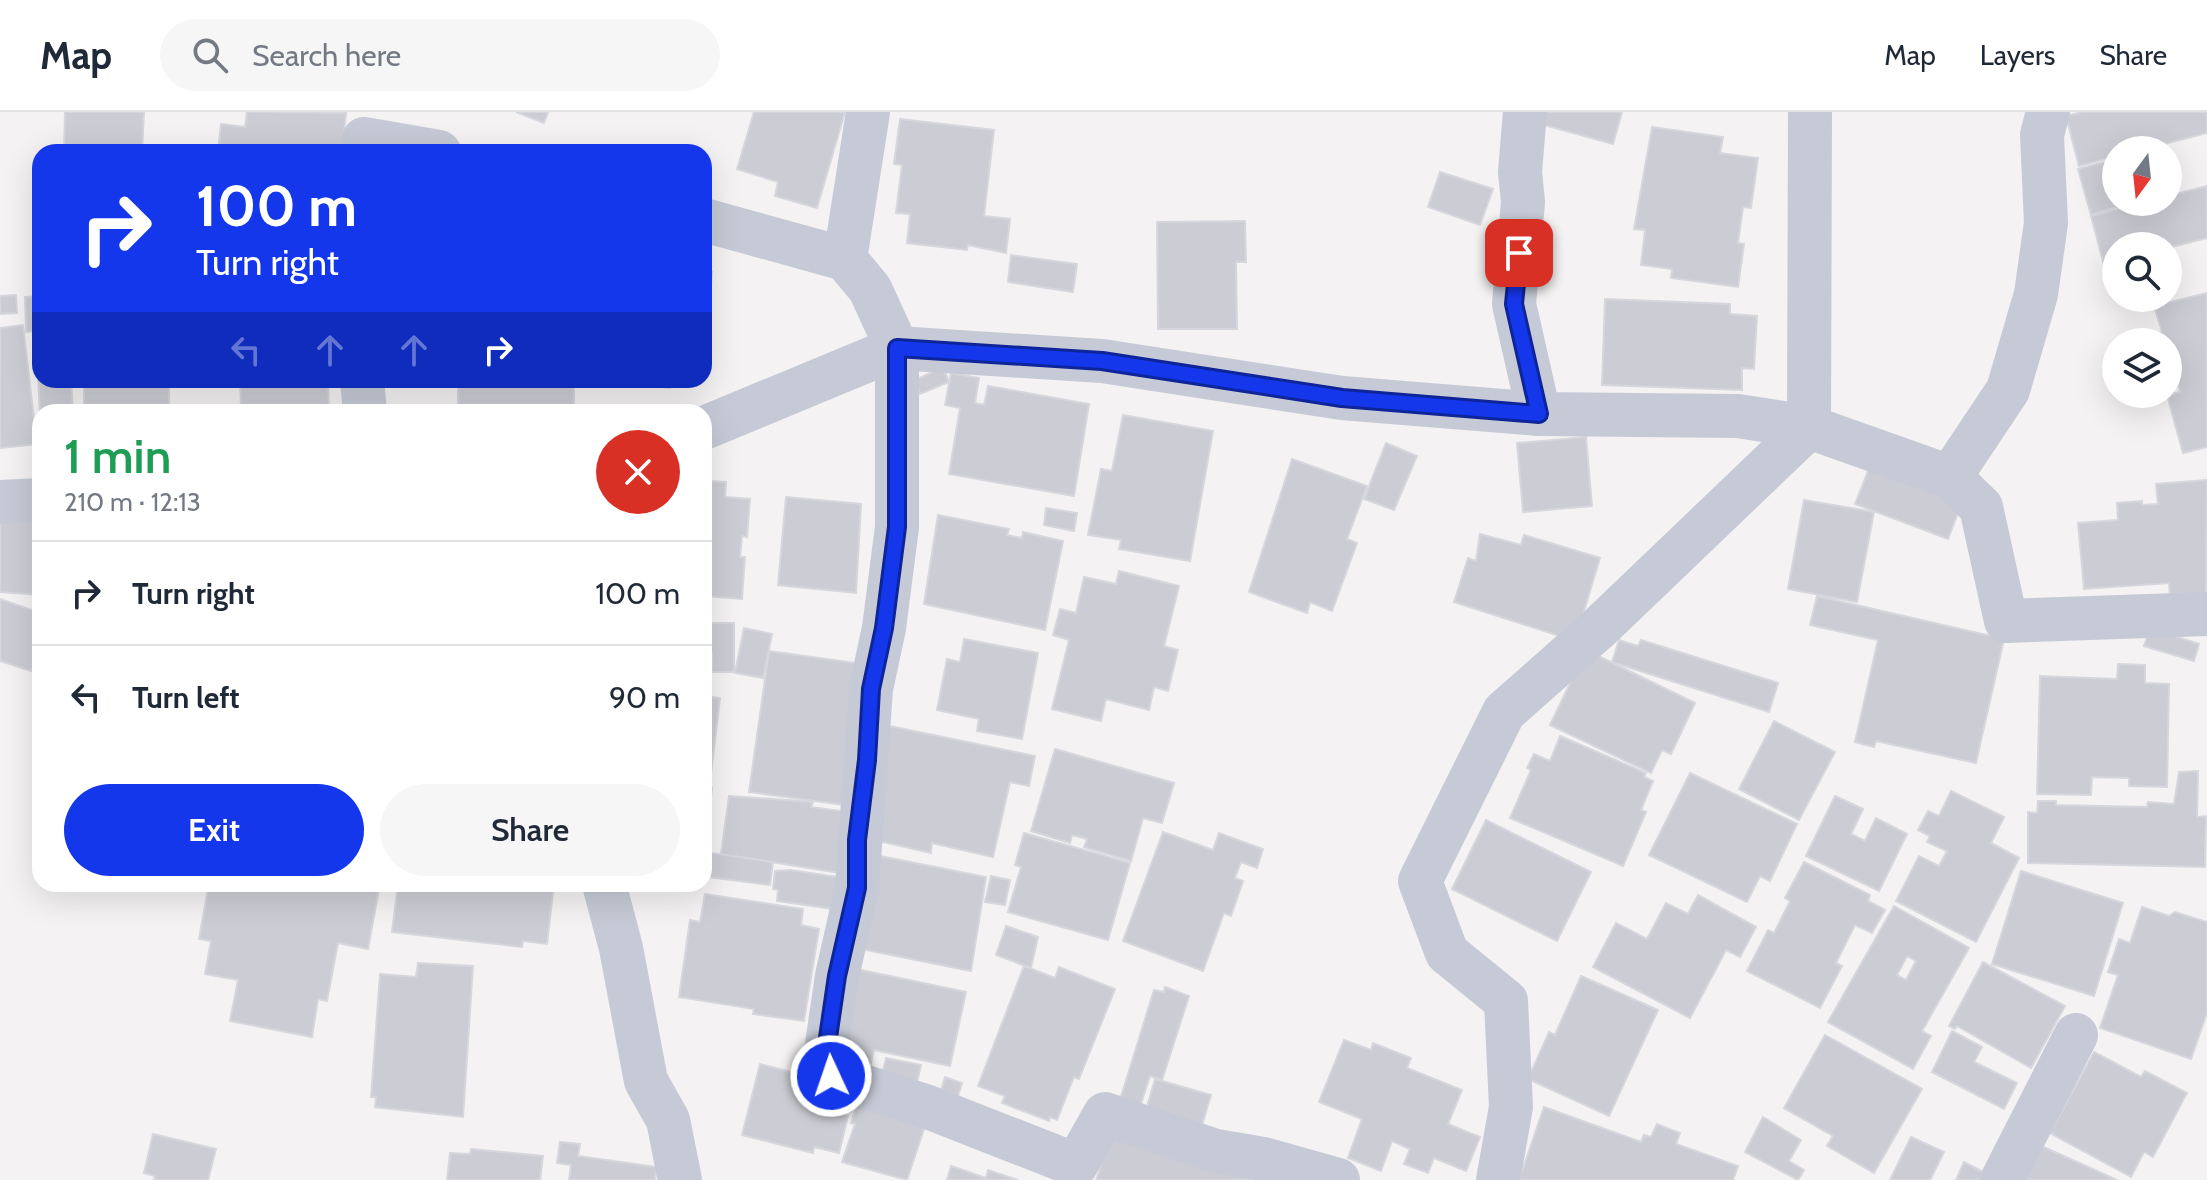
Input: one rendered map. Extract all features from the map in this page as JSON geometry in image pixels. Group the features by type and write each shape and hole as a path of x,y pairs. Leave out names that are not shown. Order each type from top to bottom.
{"street":[{"path":"845,259 868,112"},
{"path":"1525,112 1520,172 1523,202 1514,304 1539,414"},
{"path":"1498,1180 1511,1107 1506,1001 1447,953 1420,881 1504,712 1600,627 1809,427 1810,112"},
{"path":"1950,477 2008,390 2036,294 2046,223 2042,135 2048,112"},
{"path":"366,134 407,144"},
{"path":"712,222 845,259 870,289 897,348 897,527 884,628 871,689 867,760 857,840 857,888 837,976 824,1065 831,1076 1037,1148 1059,1162 1076,1165 1105,1114 1216,1151 1263,1159 1338,1180"},
{"path":"712,425 897,348 1102,361 1342,398 1539,414 1738,416 1809,427 1950,477 1981,507 2006,621 2207,614"},
{"path":"0,502 32,500"},
{"path":"606,892 621,948 646,1081 668,1120 680,1180"},
{"path":"2002,1180 2076,1035"}],"building":[{"path":"65,112 144,112 142,144 64,144"},
{"path":"247,112 346,113 343,144 219,144 221,124 245,127"},
{"path":"516,112 548,112 544,123"},
{"path":"754,112 845,112 817,208 775,196 778,182 737,169"},
{"path":"1540,112 1622,112 1613,144 1537,123"},
{"path":"2083,112 2207,112 2207,133 2182,139 2182,136 2102,136 2102,160 2079,166 2066,116"},
{"path":"900,119 994,130 984,216 1010,219 1006,253 968,245 967,250 907,243 910,214 896,213 902,165 894,164"},
{"path":"1652,127 1723,137 1720,153 1758,158 1751,208 1743,207 1738,243 1744,244 1738,287 1671,278 1672,269 1641,265 1645,230 1634,229"},
{"path":"2102,163 2102,212 2091,215 2078,169"},
{"path":"1440,172 1493,189 1480,225 1428,207"},
{"path":"2207,186 2207,238 2182,244 2182,232 2102,232 2102,257 2091,216 2102,213 2102,216 2182,216 2182,192"},
{"path":"1245,221 1246,262 1236,262 1237,329 1158,329 1157,222"},
{"path":"1011,255 1077,264 1073,292 1008,282"},
{"path":"2207,293 2207,447 2183,453 2171,408 2182,408 2182,328 2161,328 2156,312 2182,312 2182,299"},
{"path":"16,295 17,313 0,314 0,296"},
{"path":"25,297 32,297 32,331 26,332"},
{"path":"1605,299 1730,304 1730,314 1757,316 1754,369 1742,368 1742,390 1602,385"},
{"path":"23,325 32,404 32,445 0,448 0,328"},
{"path":"943,367 949,382 920,394 915,380"},
{"path":"951,373 979,378 975,403 984,405 988,386 1089,404 1074,496 949,474 960,408 945,405"},
{"path":"39,388 72,388 72,404 39,404"},
{"path":"84,388 169,388 169,404 84,404"},
{"path":"240,388 328,388 329,404 241,404"},
{"path":"458,388 574,388 574,404 458,404"},
{"path":"1123,415 1213,431 1190,561 1119,549 1121,540 1088,535 1101,469 1112,471"},
{"path":"1586,437 1592,506 1523,512 1517,443"},
{"path":"1386,443 1417,456 1394,510 1364,499"},
{"path":"1292,459 1367,486 1347,539 1357,543 1332,611 1310,602 1307,613 1249,592"},
{"path":"1872,461 1964,497 1948,539 1855,504"},
{"path":"2207,480 2206,596 2170,599 2169,583 2084,589 2078,523 2118,520 2117,503 2142,501 2142,505 2158,504 2156,484"},
{"path":"712,481 726,482 725,497 750,499 747,537 742,536 740,557 745,557 742,599 712,597"},
{"path":"786,497 861,504 856,593 778,585"},
{"path":"1804,500 1874,512 1857,602 1788,589"},
{"path":"32,506 32,594 0,592 0,513"},
{"path":"1046,508 1077,513 1074,531 1044,525"},
{"path":"938,515 1009,529 1007,535 1022,538 1023,532 1063,541 1045,630 924,604"},
{"path":"1480,534 1521,545 1524,535 1600,558 1575,641 1454,602 1468,558 1476,561"},
{"path":"1119,571 1179,586 1164,646 1178,650 1168,691 1154,687 1149,710 1106,699 1101,721 1052,709 1069,640 1053,635 1060,609 1076,613 1084,577 1116,584"},
{"path":"1817,596 2004,639 1976,763 1876,741 1874,747 1855,742 1878,640 1810,625"},
{"path":"0,599 32,610 32,668 31,671 0,661"},
{"path":"712,623 734,623 734,672 712,672"},
{"path":"744,628 772,634 763,678 735,673"},
{"path":"2150,628 2199,644 2194,661 2144,646"},
{"path":"964,639 1038,653 1022,739 977,731 979,719 937,710 947,659 960,662"},
{"path":"1619,640 1638,646 1641,640 1778,683 1769,712 1612,662"},
{"path":"1586,650 1695,703 1671,754 1662,750 1651,773 1550,725"},
{"path":"769,651 856,663 852,806 749,792"},
{"path":"2118,664 2145,665 2145,683 2169,684 2167,787 2129,786 2129,778 2092,777 2091,795 2037,794 2040,676 2117,679"},
{"path":"712,697 720,698 712,766"},
{"path":"1774,721 1835,752 1799,820 1739,789"},
{"path":"885,725 1035,756 1029,786 1010,782 993,857 932,843 931,853 866,838"},
{"path":"1560,736 1646,773 1644,777 1653,781 1641,810 1646,812 1623,866 1510,818 1531,770 1527,768 1534,754 1550,761"},
{"path":"1055,749 1174,783 1162,823 1143,818 1131,861 1084,847 1087,839 1072,835 1070,843 1031,831"},
{"path":"2198,771 2197,817 2206,816 2205,867 2028,863 2028,812 2037,813 2038,801 2056,801 2056,805 2147,807 2148,802 2174,804 2179,772"},
{"path":"1690,773 1797,824 1770,881 1760,876 1747,902 1649,855"},
{"path":"1951,791 2004,817 1991,843 2019,858 1976,942 1896,901 1919,856 1939,866 1947,851 1927,842 1930,836 1918,830 1928,811 1939,816"},
{"path":"729,796 813,802 811,807 848,812 840,873 721,854"},
{"path":"1835,796 1863,809 1851,834 1865,841 1876,818 1907,834 1879,891 1806,856"},
{"path":"1486,820 1591,872 1557,941 1452,889"},
{"path":"1163,832 1213,850 1219,833 1263,849 1257,868 1241,862 1235,878 1243,881 1231,916 1224,913 1203,971 1123,941"},
{"path":"1024,833 1130,863 1108,940 1008,912 1021,867 1015,865"},
{"path":"712,853 773,862 770,885 712,878"},
{"path":"870,854 986,877 971,971 861,949"},
{"path":"1804,862 1870,895 1868,901 1885,910 1872,933 1855,925 1836,963 1842,966 1820,1008 1747,971 1768,930 1774,933 1790,901 1785,898"},
{"path":"790,870 852,879 847,911 777,901 778,890 773,889 775,871"},
{"path":"2021,871 2123,903 2094,996 1992,964"},
{"path":"991,876 1010,880 1005,905 985,902"},
{"path":"208,892 379,892 368,949 338,943 327,1001 318,999 312,1037 230,1021 238,980 205,974 211,941 199,939"},
{"path":"397,892 553,892 547,944 523,941 522,947 392,932"},
{"path":"705,894 803,909 801,925 819,929 804,1021 753,1014 754,1009 679,997 690,920 700,922"},
{"path":"1698,895 1756,927 1740,957 1726,950 1690,1018 1593,967 1616,923 1647,939 1666,903 1688,914"},
{"path":"1894,906 1969,948 1922,1031 1931,1036 1913,1069 1828,1022","holes":["1907,956 1916,961 1906,980 1897,975"]},
{"path":"2142,907 2169,916 2175,912 2207,922 2207,1013 2191,1059 2100,1028 2118,975 2108,972 2119,939 2130,943"},
{"path":"1006,926 1038,937 1031,968 996,955"},
{"path":"1983,962 2065,1006 2031,1068 1957,1026 1955,1029 1949,1026"},
{"path":"418,963 473,966 463,1117 375,1107 376,1097 371,1097 380,974 416,977"},
{"path":"1024,966 1055,978 1059,967 1115,989 1079,1079 1074,1077 1057,1120 1050,1117 1049,1121 1002,1103 1005,1096 978,1086"},
{"path":"852,968 966,992 950,1066 874,1050 869,1072 848,1068 853,1046 836,1042"},
{"path":"1581,976 1658,1010 1609,1116 1528,1079 1549,1032 1555,1035"},
{"path":"1165,987 1189,996 1162,1080 1150,1076 1139,1110 1119,1103 1154,990 1164,992"},
{"path":"1952,1031 1982,1047 1974,1062 2017,1083 2004,1109 1932,1072"},
{"path":"1825,1035 1922,1089 1874,1173 1827,1146 1833,1136 1784,1108"},
{"path":"1344,1040 1371,1050 1373,1043 1411,1058 1407,1068 1462,1090 1448,1124 1480,1137 1466,1171 1434,1158 1428,1173 1404,1164 1410,1149 1392,1141 1381,1171 1348,1158 1362,1119 1319,1102"},
{"path":"2094,1052 2141,1077 2145,1071 2187,1093 2153,1157 2144,1152 2131,1177 2050,1133"},
{"path":"886,1058 921,1065 915,1091 880,1083"},
{"path":"760,1064 846,1086 839,1113 848,1116 839,1153 814,1147 813,1153 742,1135"},
{"path":"945,1077 962,1083 956,1102 939,1097"},
{"path":"1155,1079 1211,1095 1200,1132 1144,1117"},
{"path":"861,1092 929,1114 907,1180 842,1162 855,1124 851,1123"},
{"path":"1544,1107 1641,1142 1644,1135 1651,1137 1657,1124 1680,1133 1676,1144 1738,1166 1733,1180 1519,1180"},
{"path":"1763,1117 1801,1140 1789,1161 1804,1170 1798,1180 1745,1152"},
{"path":"1114,1127 1199,1163 1252,1180 1096,1180"},
{"path":"153,1134 216,1149 208,1180 154,1180 155,1176 144,1173"},
{"path":"1911,1137 1944,1152 1930,1180 1890,1180"},
{"path":"560,1142 580,1144 578,1156 657,1167 655,1180 569,1180 571,1165 557,1163"},
{"path":"2037,1144 2117,1180 2020,1180"},
{"path":"471,1149 543,1156 540,1180 447,1180 450,1153 470,1154"},
{"path":"1964,1162 1987,1174 1984,1180 1956,1180"},
{"path":"951,1166 986,1178 988,1170 1018,1180 947,1180"}],"route":[{"path":"831,1076 824,1065 831,1034 837,976 857,888 857,840 867,760 871,689 884,628 897,527 897,348 1102,361 1342,398 1539,414 1514,304 1519,253"}]}
